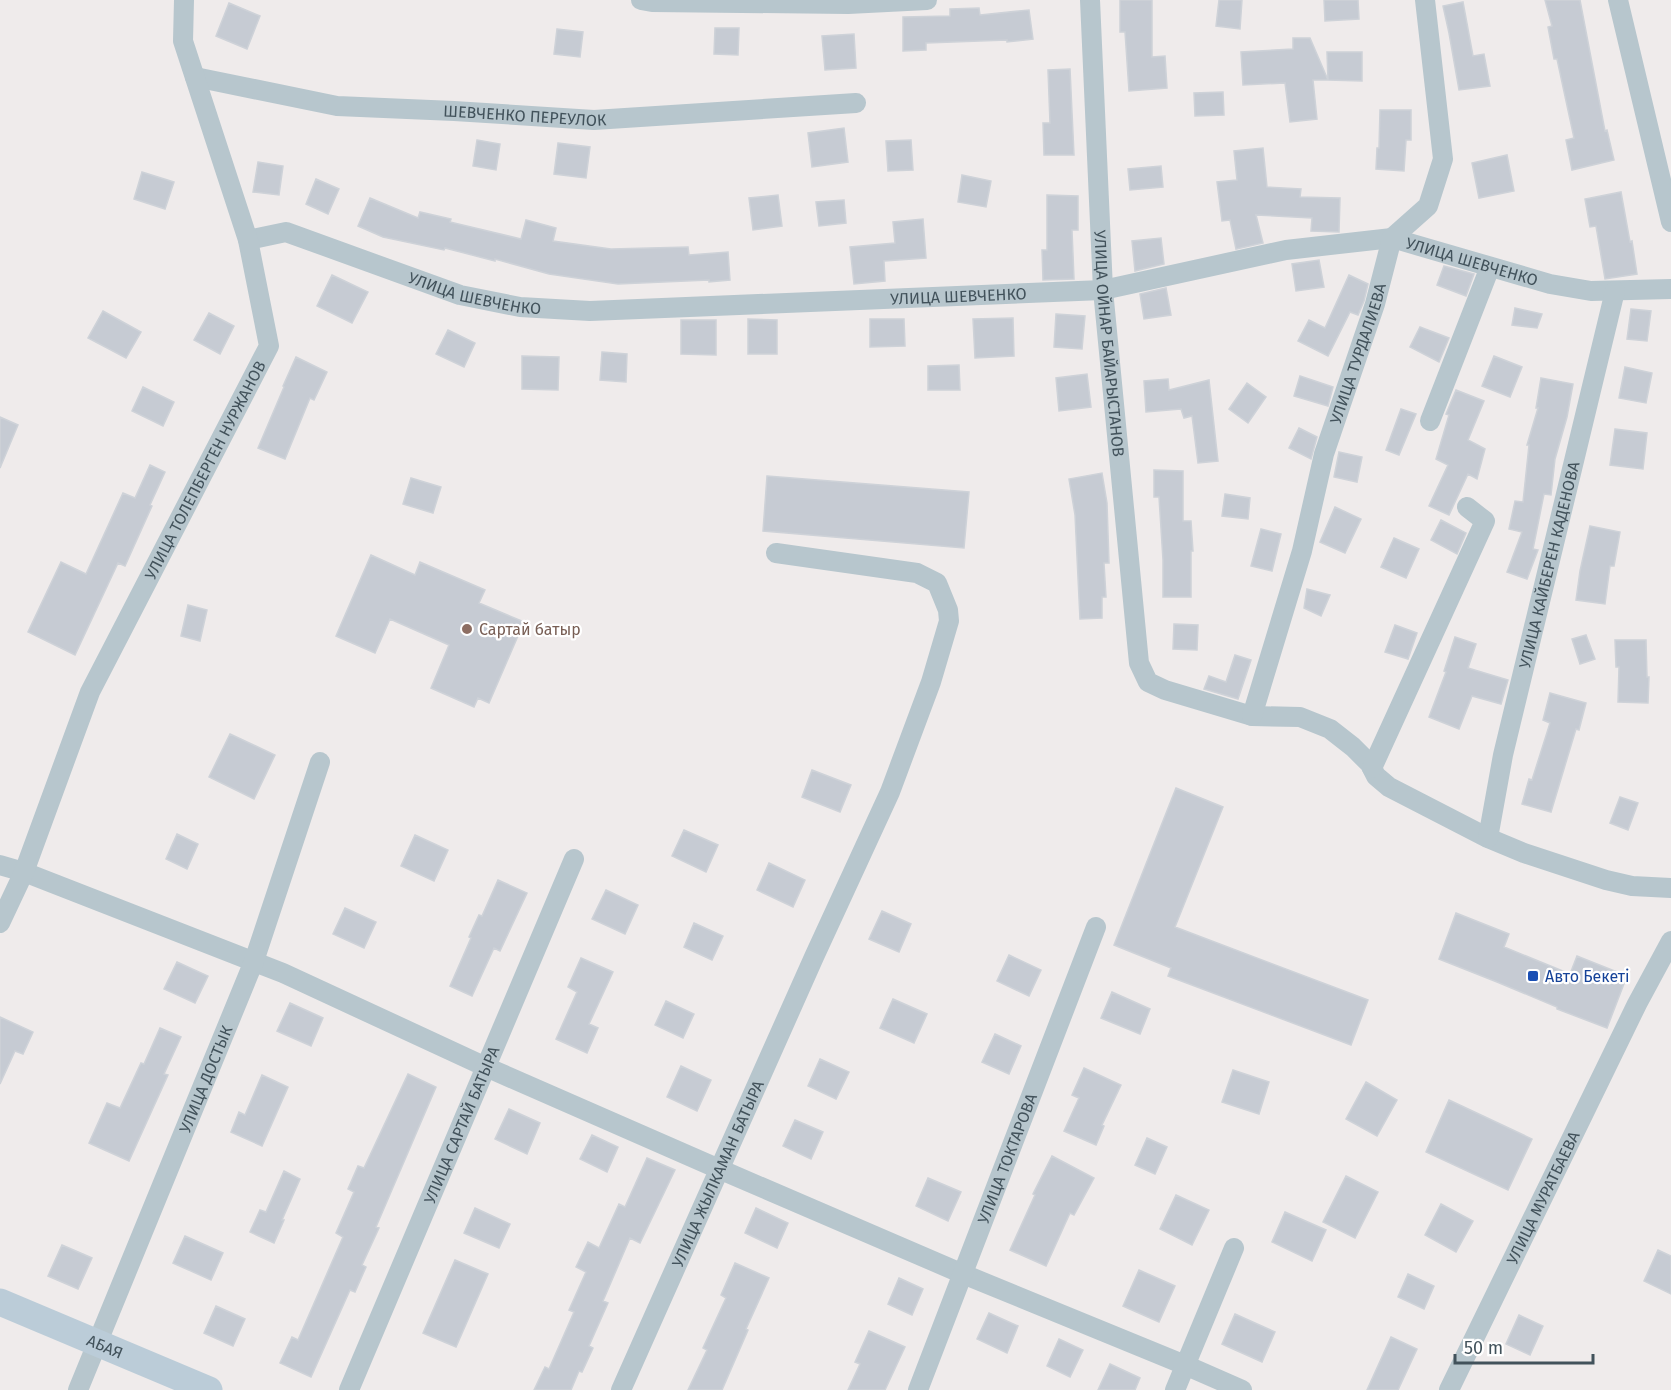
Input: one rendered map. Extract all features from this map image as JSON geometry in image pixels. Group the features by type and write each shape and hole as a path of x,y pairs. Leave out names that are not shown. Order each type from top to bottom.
{"street":[{"name":"УЛИЦА ТОЛЕПБЕРГЕН НУРЖАНОВ","path":"0,923 24,872 90,692 269,346 248,240 183,41 184,0"},
{"path":"641,0 848,4 927,0"},
{"name":"УЛИЦА ОЙНАР БАЙАРЫСТАНОВ","path":"1090,0 1103,290 1139,663 1148,682 1165,690 1252,716"},
{"path":"1392,238 1428,206 1443,159 1425,0"},
{"path":"1618,0 1671,222"},
{"name":"ШЕВЧЕНКО ПЕРЕУЛОК","path":"195,77 337,106 594,120 856,103"},
{"name":"УЛИЦА ШЕВЧЕНКО","path":"248,240 286,232 460,295 520,307 590,311 1103,290 1286,250 1392,238 1550,284 1591,291 1671,289"},
{"name":"УЛИЦА ТУРДАЛИЕВА","path":"1252,716 1302,551 1324,454 1375,304 1392,238"},
{"path":"1430,421 1490,267"},
{"name":"УЛИЦА КАЙБЕРЕН КАДЕНОВА","path":"1488,838 1506,743 1615,291"},
{"path":"1372,768 1485,521 1467,507"},
{"name":"УЛИЦА ЖЫЛКАМАН БАТЫРА","path":"621,1390 890,792 931,682 949,621 948,610 937,583 918,573 776,553"},
{"path":"1252,716 1300,717 1330,729 1353,747 1372,768 1376,776 1389,787 1488,838 1524,853 1606,880 1632,886 1671,888"},
{"name":"УЛИЦА ДОСТЫК","path":"78,1390 254,961 320,762"},
{"name":"УЛИЦА САРТАЙ БАТЫРА","path":"350,1390 574,859"},
{"path":"0,865 24,872 283,973 486,1067 719,1169 1242,1390"},
{"name":"УЛИЦА ТОКТАРОВА","path":"918,1390 1095,927"},
{"name":"УЛИЦА МУРАТБАЕВА","path":"1449,1390 1637,1004 1671,941"},
{"path":"1175,1390 1234,1248"},
{"name":"АБАЯ","path":"0,1302 209,1390"}],"building":[{"path":"1120,0 1152,0 1152,57 1165,56 1167,88 1129,91 1125,32 1120,32"},
{"path":"1219,0 1242,0 1240,29 1216,26"},
{"path":"1324,0 1358,0 1359,19 1325,21"},
{"path":"1545,0 1580,0 1605,131 1607,130 1614,160 1572,170 1566,140 1574,138 1557,59 1554,59 1548,27 1552,26"},
{"path":"1463,2 1473,56 1484,54 1490,86 1459,90 1443,6"},
{"path":"229,3 260,16 247,49 216,36"},
{"path":"979,8 980,15 1029,10 1033,39 1007,42 1007,40 926,43 926,50 903,51 903,17 950,16 950,9"},
{"path":"715,28 739,28 738,55 714,54"},
{"path":"557,29 583,32 580,57 554,54"},
{"path":"854,34 856,68 825,70 822,36"},
{"path":"1293,38 1310,38 1328,80 1313,80 1317,119 1290,122 1285,83 1243,85 1241,52 1293,49"},
{"path":"1327,52 1362,52 1362,81 1328,80"},
{"path":"1070,69 1074,155 1044,155 1043,123 1050,123 1048,70"},
{"path":"1223,92 1224,115 1195,116 1194,93"},
{"path":"1380,110 1411,110 1411,140 1406,140 1404,171 1376,169"},
{"path":"844,128 848,162 812,167 808,133"},
{"path":"477,140 500,144 496,170 473,166"},
{"path":"911,140 913,170 888,171 886,141"},
{"path":"558,143 590,147 586,178 554,174"},
{"path":"1263,148 1267,187 1301,189 1300,197 1340,198 1339,232 1311,231 1312,218 1256,215 1263,243 1236,249 1230,220 1222,221 1217,182 1237,180 1234,151"},
{"path":"1507,155 1514,191 1479,198 1472,163"},
{"path":"258,162 283,166 279,195 253,192"},
{"path":"1161,166 1163,187 1130,190 1128,169"},
{"path":"142,172 174,182 165,209 134,199"},
{"path":"962,175 991,181 986,207 958,202"},
{"path":"316,179 339,189 328,214 306,204"},
{"path":"1621,192 1637,274 1605,279 1596,226 1590,227 1585,199"},
{"path":"778,195 782,226 753,230 749,198"},
{"path":"1047,195 1078,196 1078,230 1072,230 1074,279 1043,280 1042,250 1047,250"},
{"path":"370,198 418,218 420,212 451,219 450,222 521,239 526,220 556,228 553,241 611,249 688,247 689,255 728,252 730,280 618,284 549,274 495,259 495,261 445,248 444,250 383,237 358,226"},
{"path":"844,200 846,223 819,226 816,202"},
{"path":"923,219 926,258 884,261 885,281 854,284 850,247 895,243 893,222"},
{"path":"1161,238 1164,264 1135,271 1132,241"},
{"path":"1319,260 1324,287 1296,291 1292,264"},
{"path":"1444,266 1474,274 1466,296 1437,285"},
{"path":"332,275 368,292 352,323 317,306"},
{"path":"1349,275 1368,284 1364,301 1358,315 1350,312 1328,356 1298,341 1309,320 1325,328"},
{"path":"1166,288 1171,315 1144,319 1140,294"},
{"path":"1515,308 1542,314 1537,328 1512,325"},
{"path":"1631,309 1651,311 1647,341 1627,339"},
{"path":"103,311 141,332 126,358 88,338"},
{"path":"209,313 234,326 220,354 194,340"},
{"path":"1056,314 1085,316 1082,349 1054,347"},
{"path":"1013,318 1014,356 975,358 973,319"},
{"path":"748,319 777,320 777,354 748,354"},
{"path":"870,319 904,319 905,346 870,347"},
{"path":"681,320 716,320 716,355 681,354"},
{"path":"1420,327 1449,338 1439,362 1410,347"},
{"path":"448,330 475,343 464,367 436,354"},
{"path":"602,352 627,354 626,382 600,380"},
{"path":"522,356 559,357 558,390 522,389"},
{"path":"1494,356 1522,367 1510,397 1482,386"},
{"path":"296,357 327,372 314,400 310,398 285,459 258,448"},
{"path":"959,365 960,390 928,390 928,366"},
{"path":"1625,367 1652,373 1646,403 1619,398"},
{"path":"1087,374 1091,407 1059,411 1056,378"},
{"path":"1300,376 1333,387 1328,406 1294,396"},
{"path":"1541,378 1573,384 1567,417 1555,459 1551,495 1544,494 1533,549 1538,550 1527,579 1507,572 1522,532 1509,529 1515,501 1523,502 1529,445 1527,445 1538,408 1536,408"},
{"path":"1168,379 1169,390 1209,380 1218,461 1198,463 1192,416 1184,418 1181,409 1146,412 1144,381"},
{"path":"1247,383 1266,397 1248,423 1229,409"},
{"path":"143,387 174,402 163,426 132,411"},
{"path":"1456,390 1484,401 1468,440 1485,449 1477,479 1468,474 1449,515 1429,506 1448,465 1436,459 1449,415 1446,414"},
{"path":"1401,409 1416,414 1399,455 1386,450"},
{"path":"0,417 18,425 0,468"},
{"path":"1299,428 1317,437 1311,459 1289,448"},
{"path":"1615,429 1647,433 1643,469 1610,465"},
{"path":"1339,452 1362,457 1357,482 1334,477"},
{"path":"150,465 165,472 150,505 152,506 125,566 118,563 75,655 28,632 61,562 86,574 123,493 135,498"},
{"path":"1154,470 1183,471 1183,521 1191,521 1193,551 1191,551 1191,597 1163,597 1159,497 1154,497"},
{"path":"1102,473 1107,503 1109,563 1104,563 1106,597 1102,597 1102,618 1080,619 1075,515 1069,479"},
{"path":"767,476 969,492 964,548 763,531"},
{"path":"411,478 441,487 433,513 403,504"},
{"path":"1225,494 1250,498 1248,519 1222,516"},
{"path":"1335,507 1361,519 1345,553 1320,542"},
{"path":"1441,520 1466,533 1457,554 1431,540"},
{"path":"1590,526 1620,532 1614,566 1610,566 1605,604 1576,600"},
{"path":"1261,529 1281,534 1272,571 1251,566"},
{"path":"1394,538 1419,549 1406,578 1381,567"},
{"name":"Сартай батыр","path":"371,555 415,575 420,562 485,590 479,603 524,622 489,703 478,698 474,707 431,688 449,645 390,619 375,653 336,636"},
{"path":"1307,589 1330,595 1321,616 1304,608"},
{"path":"188,605 207,610 200,641 181,636"},
{"path":"1174,624 1198,625 1197,650 1173,649"},
{"path":"1395,625 1417,633 1408,659 1385,652"},
{"path":"1586,635 1595,659 1580,664 1572,639"},
{"path":"1455,637 1476,644 1468,668 1508,680 1501,704 1472,696 1459,729 1429,717 1446,672 1444,671"},
{"path":"1615,640 1646,640 1647,677 1649,677 1648,703 1618,702 1619,667 1616,667"},
{"path":"1235,655 1251,660 1238,699 1204,689 1209,676 1226,682"},
{"path":"1550,693 1586,703 1551,812 1522,804 1550,723 1543,720"},
{"path":"230,734 275,755 254,799 209,777"},
{"path":"812,770 851,785 840,812 802,797"},
{"path":"1176,788 1223,807 1175,927 1368,1000 1351,1045 1168,976 1171,968 1114,945"},
{"path":"1620,797 1638,803 1628,830 1610,823"},
{"path":"684,830 718,845 706,872 672,856"},
{"path":"177,834 198,844 187,869 166,859"},
{"path":"415,835 448,850 434,881 401,866"},
{"path":"769,863 805,880 793,907 757,890"},
{"path":"498,880 527,893 500,951 494,948 472,996 450,986 471,938 469,937 479,915 482,916"},
{"path":"606,890 638,905 625,934 592,919"},
{"path":"345,908 376,922 364,948 333,934"},
{"path":"882,911 911,924 899,952 869,939"},
{"path":"1456,913 1509,934 1504,947 1570,974 1577,956 1627,976 1607,1028 1439,959"},
{"path":"694,923 723,936 712,960 684,947"},
{"path":"1009,955 1041,970 1029,996 997,981"},
{"path":"581,958 613,972 589,1024 598,1028 587,1053 556,1039 577,992 568,987"},
{"path":"177,962 208,976 195,1003 164,989"},
{"path":"1112,992 1150,1009 1140,1034 1101,1018"},
{"path":"893,999 927,1014 914,1043 880,1028"},
{"path":"666,1001 694,1014 683,1038 655,1025"},
{"path":"290,1003 323,1018 311,1046 277,1031"},
{"path":"0,1017 33,1032 23,1054 15,1051 0,1084"},
{"path":"160,1028 181,1037 164,1074 168,1075 129,1161 89,1143 107,1103 120,1108"},
{"path":"995,1034 1021,1046 1009,1074 982,1062"},
{"path":"820,1059 849,1072 836,1099 808,1086"},
{"path":"681,1066 711,1080 697,1111 667,1097"},
{"path":"1084,1068 1121,1085 1102,1125 1104,1126 1096,1145 1064,1131 1079,1098 1072,1095"},
{"path":"1233,1070 1269,1082 1259,1114 1222,1102"},
{"path":"408,1074 436,1087 376,1227 379,1228 362,1265 366,1267 355,1292 350,1290 311,1377 280,1363 292,1337 298,1340 343,1237 336,1233 354,1192 348,1189 358,1166 364,1168"},
{"path":"262,1075 288,1087 262,1146 231,1132 239,1112 245,1115"},
{"path":"1366,1082 1397,1100 1377,1136 1346,1119"},
{"path":"1449,1100 1532,1139 1508,1190 1426,1152"},
{"path":"509,1109 540,1123 527,1154 495,1139"},
{"path":"795,1120 823,1132 811,1159 783,1146"},
{"path":"592,1135 618,1147 607,1172 580,1159"},
{"path":"1147,1138 1167,1147 1155,1174 1135,1165"},
{"path":"1052,1156 1094,1178 1074,1215 1070,1213 1046,1266 1010,1250 1035,1195 1033,1194"},
{"path":"647,1158 675,1170 640,1243 630,1238 603,1301 608,1303 589,1346 593,1348 582,1372 579,1371 571,1390 534,1390 545,1367 549,1369 574,1312 569,1310 586,1272 576,1267 588,1242 599,1248 619,1204 625,1207"},
{"path":"284,1171 300,1179 274,1243 250,1232 260,1210 266,1212"},
{"path":"1346,1176 1378,1192 1355,1238 1323,1222"},
{"path":"928,1178 961,1192 948,1221 916,1206"},
{"path":"1176,1195 1209,1210 1192,1245 1160,1229"},
{"path":"1441,1204 1473,1221 1456,1252 1425,1235"},
{"path":"475,1208 510,1224 499,1248 464,1233"},
{"path":"756,1208 788,1223 777,1248 745,1233"},
{"path":"1285,1212 1326,1230 1312,1261 1272,1242"},
{"path":"185,1236 223,1253 211,1280 173,1263"},
{"path":"62,1245 92,1258 78,1289 48,1276"},
{"path":"1658,1250 1671,1256 1671,1294 1644,1281"},
{"path":"455,1260 488,1274 456,1347 423,1333"},
{"path":"735,1263 769,1278 722,1390 688,1390 707,1350 703,1348 726,1298 721,1295"},
{"path":"1139,1270 1175,1286 1159,1322 1123,1306"},
{"path":"1408,1274 1434,1286 1424,1309 1398,1297"},
{"path":"899,1278 923,1289 912,1315 888,1304"},
{"path":"216,1306 245,1319 233,1346 204,1333"},
{"path":"989,1313 1018,1326 1007,1353 977,1339"},
{"path":"1235,1314 1275,1332 1262,1362 1222,1344"},
{"path":"1519,1315 1543,1326 1530,1355 1506,1344"},
{"path":"869,1331 905,1347 885,1390 848,1390 860,1364 855,1362"},
{"path":"1391,1337 1417,1349 1398,1390 1367,1390"},
{"path":"1059,1339 1083,1350 1070,1377 1047,1366"},
{"path":"1110,1364 1140,1378 1135,1390 1098,1390"}],"place":[{"name":"Сартай батыр","path":"467,629"},
{"name":"Авто Бекетi","path":"1533,976"}]}
